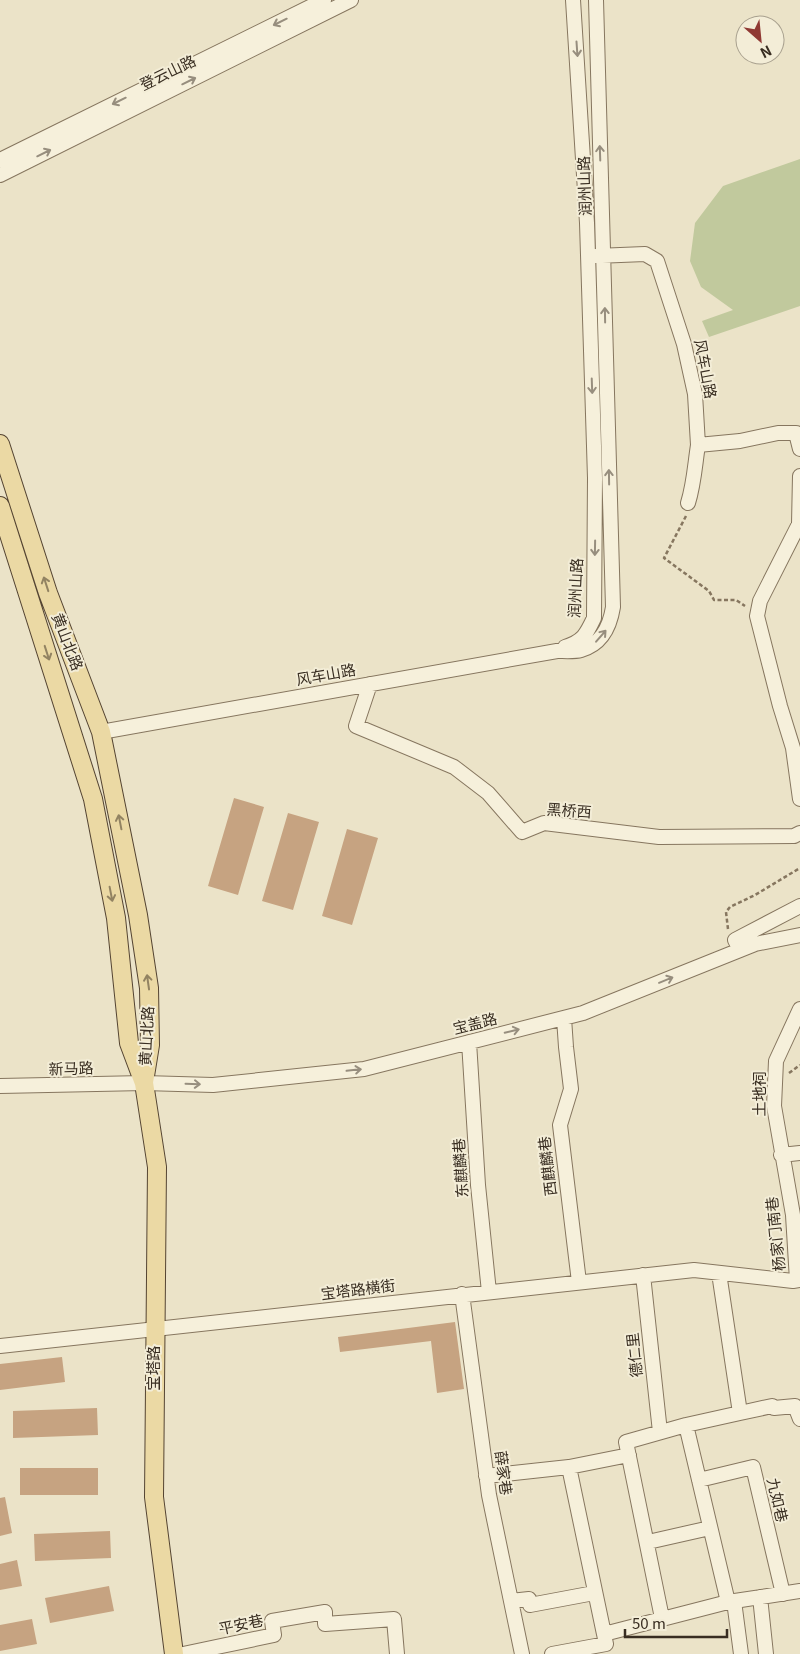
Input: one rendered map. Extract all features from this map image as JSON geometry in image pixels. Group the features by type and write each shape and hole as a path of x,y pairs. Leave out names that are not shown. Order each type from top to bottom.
{"main road":[{"name":"黄山北路","path":"0,444 48,592 101,732 138,915 149,988 150,1045 144,1083"},
{"name":"黄山北路","path":"0,506 93,799 116,918 129,1043 144,1083"},
{"name":"宝塔路","path":"144,1083 157,1167 154,1330 154,1497 174,1654"}],"street":[{"name":"登云山路","path":"0,160 324,0"},
{"name":"登云山路","path":"0,175 351,0"},
{"name":"润州山路","path":"557,651 580,650 594,644 604,634 610,621 613,607 596,56 596,0"},
{"name":"润州山路","path":"557,651 579,642 588,632 594,618 595,478 587,214 572,2"},
{"name":"风车山路","path":"587,256 645,254 657,261 684,344 695,394 698,444 693,489 688,503"},
{"path":"698,444 740,441 778,433 796,433 800,448"},
{"path":"800,476 798,524 760,601 757,616 793,748 800,799"},
{"name":"风车山路","path":"101,732 557,651"},
{"name":"黑桥西","path":"370,684 356,726 454,767 488,794 522,832 544,823 659,837 794,836 800,833"},
{"path":"737,945 800,906"},
{"name":"宝盖路","path":"144,1083 213,1085 364,1069 583,1013 737,945 755,944 800,935"},
{"name":"土地祠","path":"781,1154 774,1106 776,1060 800,1009"},
{"name":"西麒麟巷","path":"564,1018 571,1089 560,1125 578,1282"},
{"name":"东麒麟巷","path":"469,1042 478,1185 489,1292"},
{"name":"新马路","path":"0,1086 144,1083"},
{"path":"781,1154 800,1153"},
{"name":"杨家门南巷","path":"781,1154 793,1215 798,1280"},
{"name":"宝塔路横街","path":"0,1346 694,1270 798,1280"},
{"path":"719,1273 740,1413"},
{"name":"德仁里","path":"643,1275 660,1432"},
{"name":"薛家巷","path":"462,1294 489,1495 522,1654"},
{"path":"662,1618 648,1542 626,1442 686,1425 772,1406 774,1408 795,1406 800,1418"},
{"path":"686,1425 710,1528 731,1601 741,1654"},
{"path":"486,1476 569,1468 629,1455"},
{"name":"九如巷","path":"699,1480 753,1467 783,1594"},
{"path":"552,1654 606,1644 569,1468"},
{"path":"648,1542 710,1528"},
{"path":"604,1634 731,1601 800,1591"},
{"path":"511,1601 530,1599 530,1605 594,1593"},
{"path":"760,1597 766,1654"},
{"name":"平安巷","path":"183,1654 274,1635 272,1621 325,1612 326,1624 394,1619 397,1654"}],"path":[{"path":"688,503 689,510 664,558 709,591 714,600 736,600 753,611 753,620 759,622"},
{"path":"737,945 729,936 726,912 730,907 755,895 800,868"}],"green space":[{"path":"800,159 800,306 709,337 702,321 733,310 701,287 690,261 695,223 723,186"}],"building":[{"path":"234,798 264,807 238,895 208,886"},
{"path":"288,813 319,822 293,910 262,901"},
{"path":"347,829 378,838 352,925 322,916"},
{"path":"455,1322 464,1389 437,1393 431,1341 340,1352 338,1337"},
{"path":"62,1357 65,1382 0,1390 0,1364"},
{"path":"97,1408 98,1435 13,1438 13,1411"},
{"path":"20,1468 98,1468 98,1495 20,1495"},
{"path":"5,1497 12,1533 0,1536 0,1498"},
{"path":"110,1531 111,1558 35,1561 34,1534"},
{"path":"17,1560 22,1586 0,1590 0,1564"},
{"path":"109,1586 114,1611 50,1623 45,1598"},
{"path":"32,1619 37,1644 0,1651 0,1625"}]}
